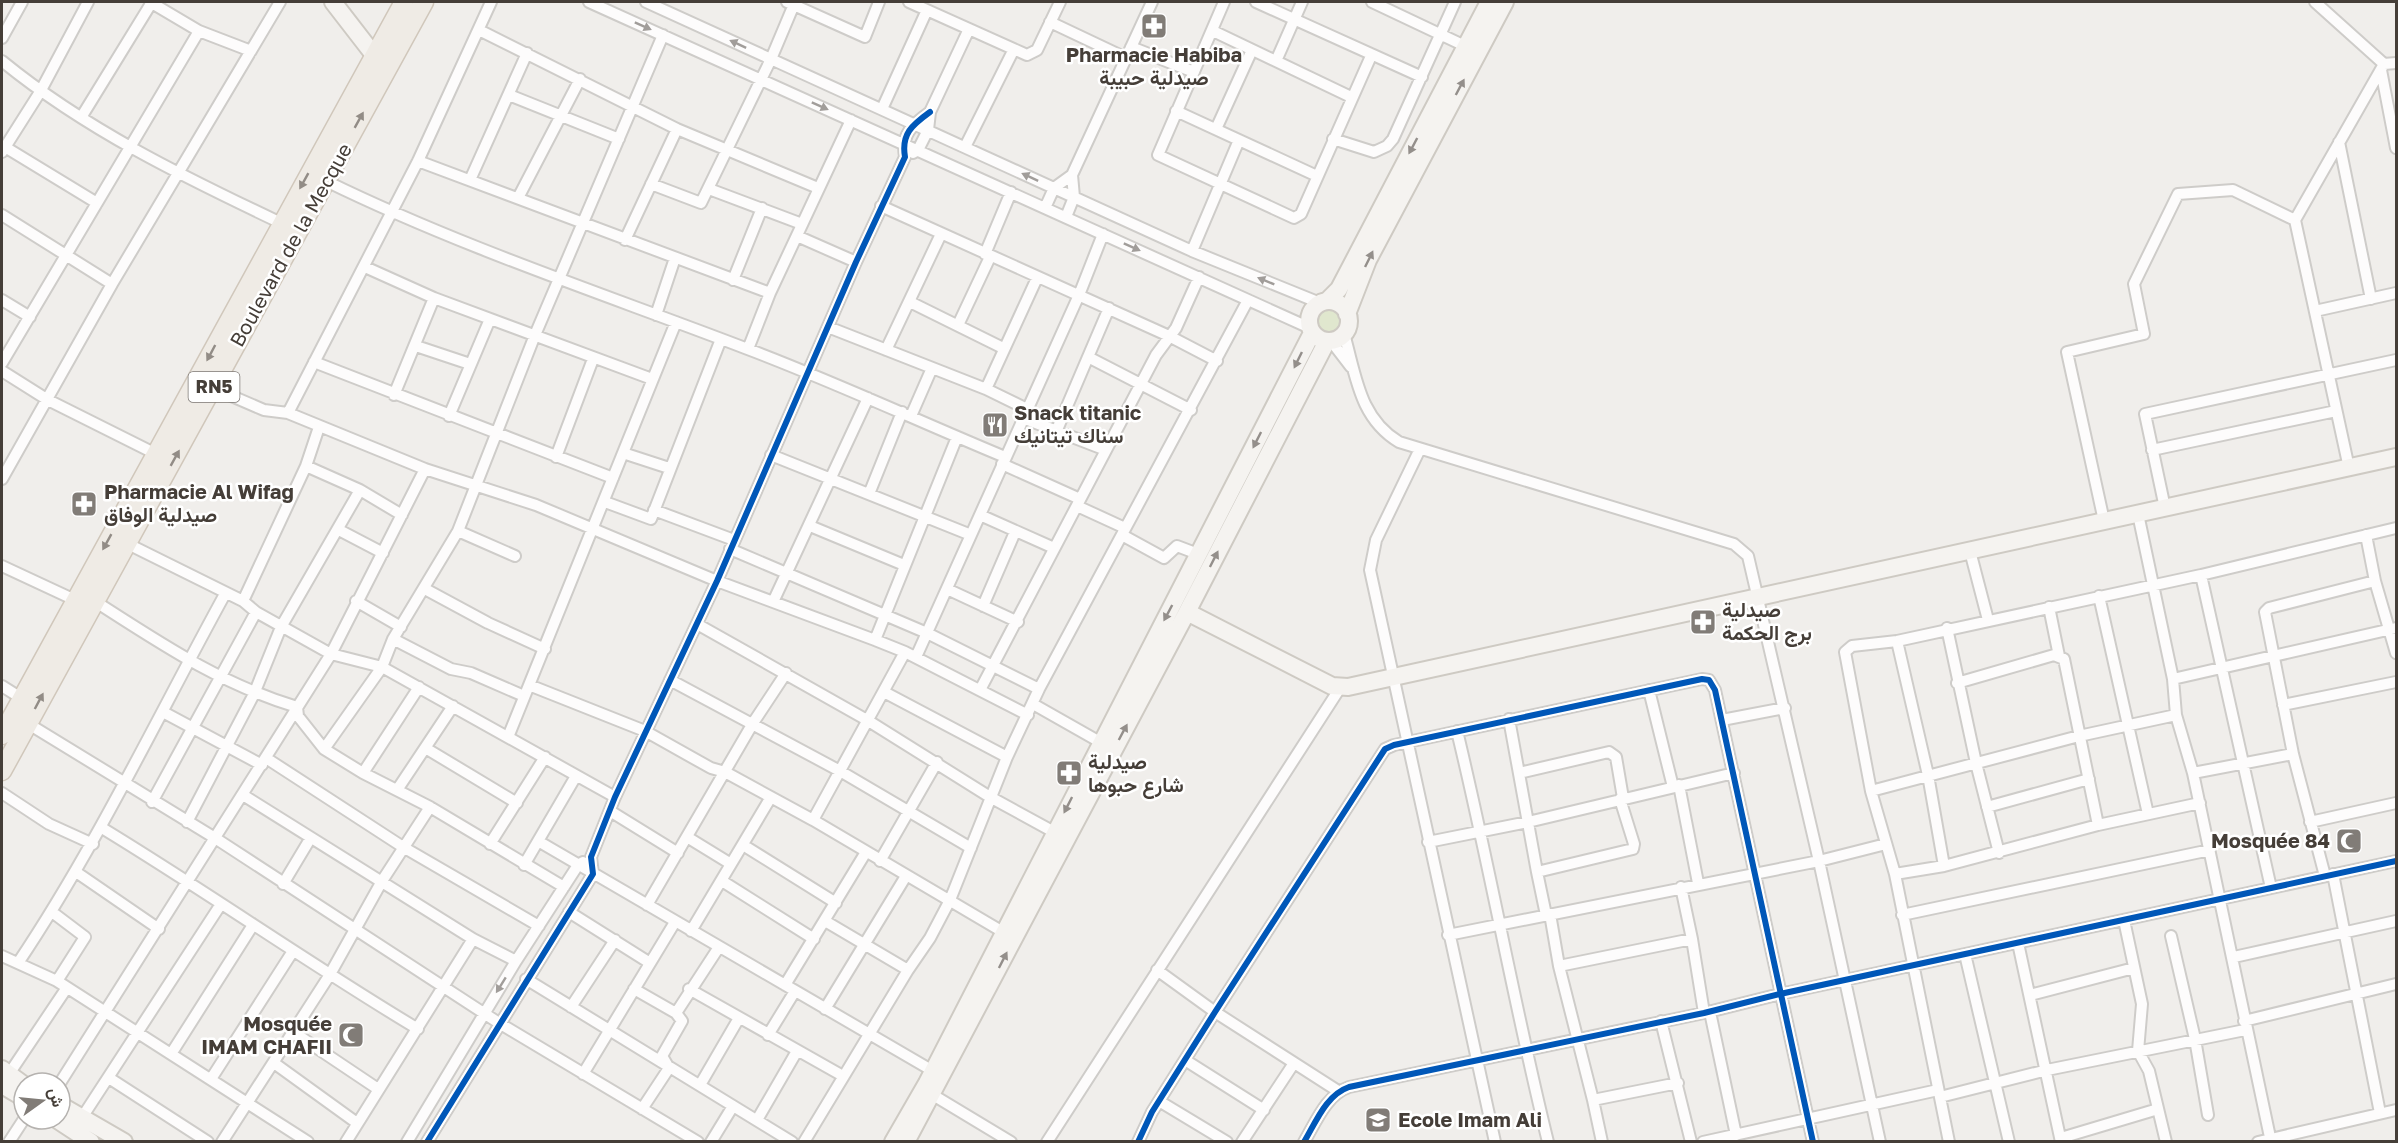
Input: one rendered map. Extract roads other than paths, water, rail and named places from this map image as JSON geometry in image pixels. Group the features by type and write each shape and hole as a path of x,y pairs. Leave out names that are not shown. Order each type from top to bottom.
{"main road":[{"path":"333,2 374,55"},
{"name":"Boulevard de la Mecque","path":"2,771 156,454 404,2"},
{"name":"Boulevard de la Mecque","path":"2,735 21,698 84,600 128,544 424,2"},
{"path":"893,1142 933,1071 1311,330 1312,311 1339,289 1489,2"},
{"path":"906,1142 1334,339 1348,324 1347,314 1368,260 1506,2"},
{"path":"1323,302 1335,302 1347,314"},
{"path":"1311,330 1334,339"},
{"path":"1187,612 1340,688 2397,457"},
{"path":"72,1111 124,1142"},
{"path":"72,1130 89,1141"}],"street":[{"path":"2,38 22,2"},
{"path":"88,2 40,92 3,150 97,202"},
{"path":"82,116 151,2 199,31 251,51"},
{"path":"2,479 112,284 179,174 278,2"},
{"path":"288,413 418,161 491,2"},
{"path":"589,2 1311,330"},
{"path":"646,2 1192,251 1323,302"},
{"path":"651,184 701,204 771,59 792,2 865,37 879,2"},
{"path":"909,2 1012,51 1027,55 1034,53 1060,2"},
{"path":"1045,208 1054,188 1072,175 1152,2"},
{"path":"1224,2 1158,155 1294,218 1301,214 1371,56"},
{"path":"1256,2 1371,56 1422,77"},
{"path":"1276,61 1302,2"},
{"path":"1372,2 1390,6 1440,35 1466,46"},
{"path":"1334,139 1374,152 1388,146 1394,139 1455,2"},
{"path":"2315,2 2382,67 2397,148"},
{"path":"882,109 927,10"},
{"path":"1050,22 1126,58"},
{"path":"479,30 677,129 818,188"},
{"path":"905,157 918,150 928,130 930,112 969,30"},
{"path":"1213,30 1351,97"},
{"path":"2,363 199,31"},
{"path":"324,748 382,667 393,639 426,589 458,531 477,486 495,433 581,223 663,35"},
{"path":"1131,47 1194,72"},
{"path":"1216,129 1252,50"},
{"path":"965,147 1012,51"},
{"path":"470,180 527,53"},
{"path":"2,60 40,92 129,146 179,174 281,223"},
{"path":"2349,468 2295,220 2382,67 2397,63"},
{"path":"518,198 580,79"},
{"path":"509,95 619,139"},
{"path":"1176,111 1317,176"},
{"path":"427,1142 593,874 591,856 615,797 717,581 856,262 905,157 903,143 914,124 930,112"},
{"path":"748,349 770,293 851,120"},
{"path":"625,240 677,129"},
{"path":"1192,251 1222,186 1239,140"},
{"path":"2339,142 2371,299"},
{"path":"418,161 770,293"},
{"path":"1066,217 1074,198 1072,175"},
{"path":"326,181 392,213 558,280 748,349 906,414 1004,461 1078,502 1164,558 1177,546 1198,554"},
{"path":"709,189 802,224"},
{"path":"2104,521 2067,352 2144,334 2134,284 2178,194 2233,190 2295,220"},
{"path":"958,325 988,255 1011,192"},
{"path":"881,206 1037,278 1109,308 1217,361"},
{"path":"733,280 762,208"},
{"path":"2,215 112,284"},
{"path":"886,350 941,234"},
{"path":"916,657 1079,295 1103,234"},
{"path":"797,236 856,262"},
{"path":"656,315 675,258"},
{"path":"365,267 434,298 593,359 652,379"},
{"path":"986,389 1037,278"},
{"path":"980,690 1018,622 1054,548 1156,355 1176,328 1199,278"},
{"path":"2315,311 2397,293"},
{"path":"394,395 434,298"},
{"path":"2,300 30,317"},
{"path":"804,1142 908,969 930,938 950,900 990,797 1039,689 1123,531 1191,410 1248,300"},
{"path":"910,302 1003,348"},
{"path":"1056,432 1109,308"},
{"path":"449,416 490,319"},
{"path":"508,736 594,530 676,322"},
{"path":"828,327 986,389 1056,432 1106,450"},
{"path":"605,502 651,519 721,339"},
{"path":"1334,339 1356,378 1365,408 1377,424 1399,442 1734,544 1744,551 1751,561 1846,980 1880,1142"},
{"path":"416,346 470,364"},
{"path":"1088,357 1191,410"},
{"path":"556,457 593,359"},
{"path":"2165,508 2145,414 2397,360"},
{"path":"314,362 394,395 613,478"},
{"path":"869,494 906,414 932,368"},
{"path":"2,371 48,400 156,454"},
{"path":"213,388 264,410 288,413 425,469 536,505 717,581 905,652 1028,715"},
{"path":"773,602 868,398"},
{"path":"2152,450 2337,411"},
{"path":"243,601 306,466 319,427"},
{"path":"874,640 957,437"},
{"path":"1420,449 1376,540 1370,562 1448,935 1495,1142"},
{"path":"623,453 669,468"},
{"path":"771,455 971,535"},
{"path":"306,466 360,490 402,514"},
{"path":"68,1071 331,654 425,469"},
{"path":"187,822 254,694 281,627 360,490"},
{"path":"654,510 732,544 787,574 927,633 1039,689"},
{"path":"2138,514 2151,585 2173,679 2176,715 2200,803 2271,1140"},
{"path":"980,516 1054,548"},
{"path":"810,526 904,565"},
{"path":"1949,1142 1894,874 1871,791 1845,652 1852,646 1897,641 1947,628 2201,575 2397,528"},
{"path":"339,530 383,553"},
{"path":"458,531 515,556"},
{"path":"983,606 1015,532"},
{"path":"2366,535 2375,581 2393,628 2397,653"},
{"path":"128,544 243,601 256,612 331,654 382,667 615,797"},
{"path":"1970,551 1988,620"},
{"path":"2,566 84,600 220,678 254,694 297,707"},
{"path":"2201,575 2271,888"},
{"path":"2375,581 2267,609 2272,656 2310,822 2346,930 2355,993 2380,1113"},
{"path":"426,589 488,623 545,649"},
{"path":"947,589 1018,622"},
{"path":"18,963 52,912 102,828 225,594"},
{"path":"2099,596 2148,814"},
{"path":"356,601 401,627"},
{"path":"2049,607 2059,656 2067,667 2098,825"},
{"path":"152,802 256,612"},
{"path":"697,624 867,720 990,797 1054,832"},
{"path":"1947,628 1957,683 2000,853"},
{"path":"2173,679 2393,628"},
{"path":"393,639 451,669 471,673 524,696"},
{"path":"1897,641 1928,775 1944,866"},
{"path":"813,820 905,652"},
{"path":"1957,683 2059,656"},
{"path":"647,905 753,723 786,673"},
{"path":"1138,1142 1159,1101 1215,1012 1381,755 1389,747 1509,719 1702,679 1709,680 1714,685 1813,1142"},
{"path":"670,680 840,771 970,848"},
{"path":"2283,705 2397,682"},
{"path":"529,685 645,731 711,768 725,772 813,820 1003,932"},
{"path":"2,686 21,698"},
{"path":"363,773 419,687"},
{"path":"1047,1142 1340,688"},
{"path":"1649,690 1676,786 1698,883"},
{"path":"884,692 1007,757"},
{"path":"1032,704 1100,741"},
{"path":"398,790 427,749 453,706"},
{"path":"297,707 298,716 324,748 363,773 430,807 564,887"},
{"path":"1722,720 1785,708"},
{"path":"163,712 264,761 539,926"},
{"path":"1871,791 2079,736 2176,715"},
{"path":"1509,719 1537,872 1602,1142"},
{"path":"27,723 152,802 215,838 499,1023 698,1142"},
{"path":"1457,731 1525,1049 1548,1142"},
{"path":"427,749 517,803"},
{"path":"1519,774 1609,752 1614,753 1622,798 1634,844 1633,849 1537,872"},
{"path":"2193,773 2294,754"},
{"path":"490,844 545,757"},
{"path":"880,861 936,762"},
{"path":"1428,842 1528,822 1734,773"},
{"path":"524,865 576,776"},
{"path":"1987,807 2089,779"},
{"path":"2,793 49,824 93,844"},
{"path":"243,795 474,939 516,961"},
{"path":"692,931 771,797"},
{"path":"1894,874 1944,866 2000,853 2098,825 2200,803"},
{"path":"2310,822 2397,803"},
{"path":"222,1142 329,976 382,881 430,807"},
{"path":"610,811 678,853"},
{"path":"102,828 188,881 329,976 418,1029"},
{"path":"687,837 732,864"},
{"path":"283,884 310,838"},
{"path":"538,841 933,1071"},
{"path":"1448,935 1499,927 1698,883 1819,861 1886,844"},
{"path":"743,845 836,903"},
{"path":"1902,915 2210,849"},
{"path":"768,1035 814,939 867,852"},
{"path":"407,1142 516,961 578,865 591,856"},
{"path":"1304,1142 1338,1091 1576,1038 1707,1013 1780,994 2397,861"},
{"path":"76,872 159,929"},
{"path":"825,1009 906,876"},
{"path":"722,881 814,939"},
{"path":"1681,887 1707,1013 1736,1135"},
{"path":"83,1116 221,904"},
{"path":"52,912 85,937 57,981"},
{"path":"569,912 650,963"},
{"path":"2124,920 2142,1011 2138,1051 2149,1071 2166,1142"},
{"path":"825,921 908,969"},
{"path":"2234,957 2346,930 2397,921"},
{"path":"583,1074 675,922"},
{"path":"171,1054 253,925"},
{"path":"2171,936 2195,1040 2208,1115"},
{"path":"346,1142 474,939"},
{"path":"1559,966 1692,939"},
{"path":"571,1007 615,940"},
{"path":"2018,943 2061,1140 2158,1109"},
{"path":"676,1013 689,989 719,947"},
{"path":"211,1078 292,951"},
{"path":"1965,954 2009,1142"},
{"path":"2,956 57,981 104,1014 211,1078 308,1142"},
{"path":"2030,995 2134,968"},
{"path":"1157,970 1215,1012 1338,1091"},
{"path":"526,979 792,1142"},
{"path":"1703,1142 1736,1135 1752,1137 1808,1119 1995,1083 2195,1040 2355,993 2397,984"},
{"path":"634,988 676,1013 682,1021 662,1056 669,1067"},
{"path":"4,1076 66,989"},
{"path":"689,989 843,1076"},
{"path":"700,1085 739,1018"},
{"path":"1661,1021 1691,1142"},
{"path":"293,1032 378,1089"},
{"path":"757,1120 797,1051"},
{"path":"1185,1060 1264,1110"},
{"path":"274,1063 357,1123"},
{"path":"1242,1142 1294,1063"},
{"path":"642,1109 669,1067"},
{"path":"109,1078 208,1142"},
{"path":"1593,1101 1678,1083"},
{"path":"933,1095 1011,1142"},
{"path":"1159,1101 1227,1142"},
{"path":"711,1142 733,1106"},
{"path":"2258,1142 2397,1110"}],"place":[{"name":"Pharmacie Habiba صيدلية حبيبة","path":"1154,26"},
{"name":"Snack titanic سناك تيتانيك","path":"995,425"},
{"name":"Pharmacie Al Wifag صيدلية الوفاق","path":"84,504"},
{"name":"صيدلية برج الحكمة","path":"1703,622"},
{"name":"صيدلية شارع حبوها","path":"1069,773"},
{"name":"Mosquée 84","path":"2349,841"},
{"name":"Mosquée IMAM CHAFII","path":"351,1035"},
{"name":"Ecole Imam Ali","path":"1378,1120"}]}
